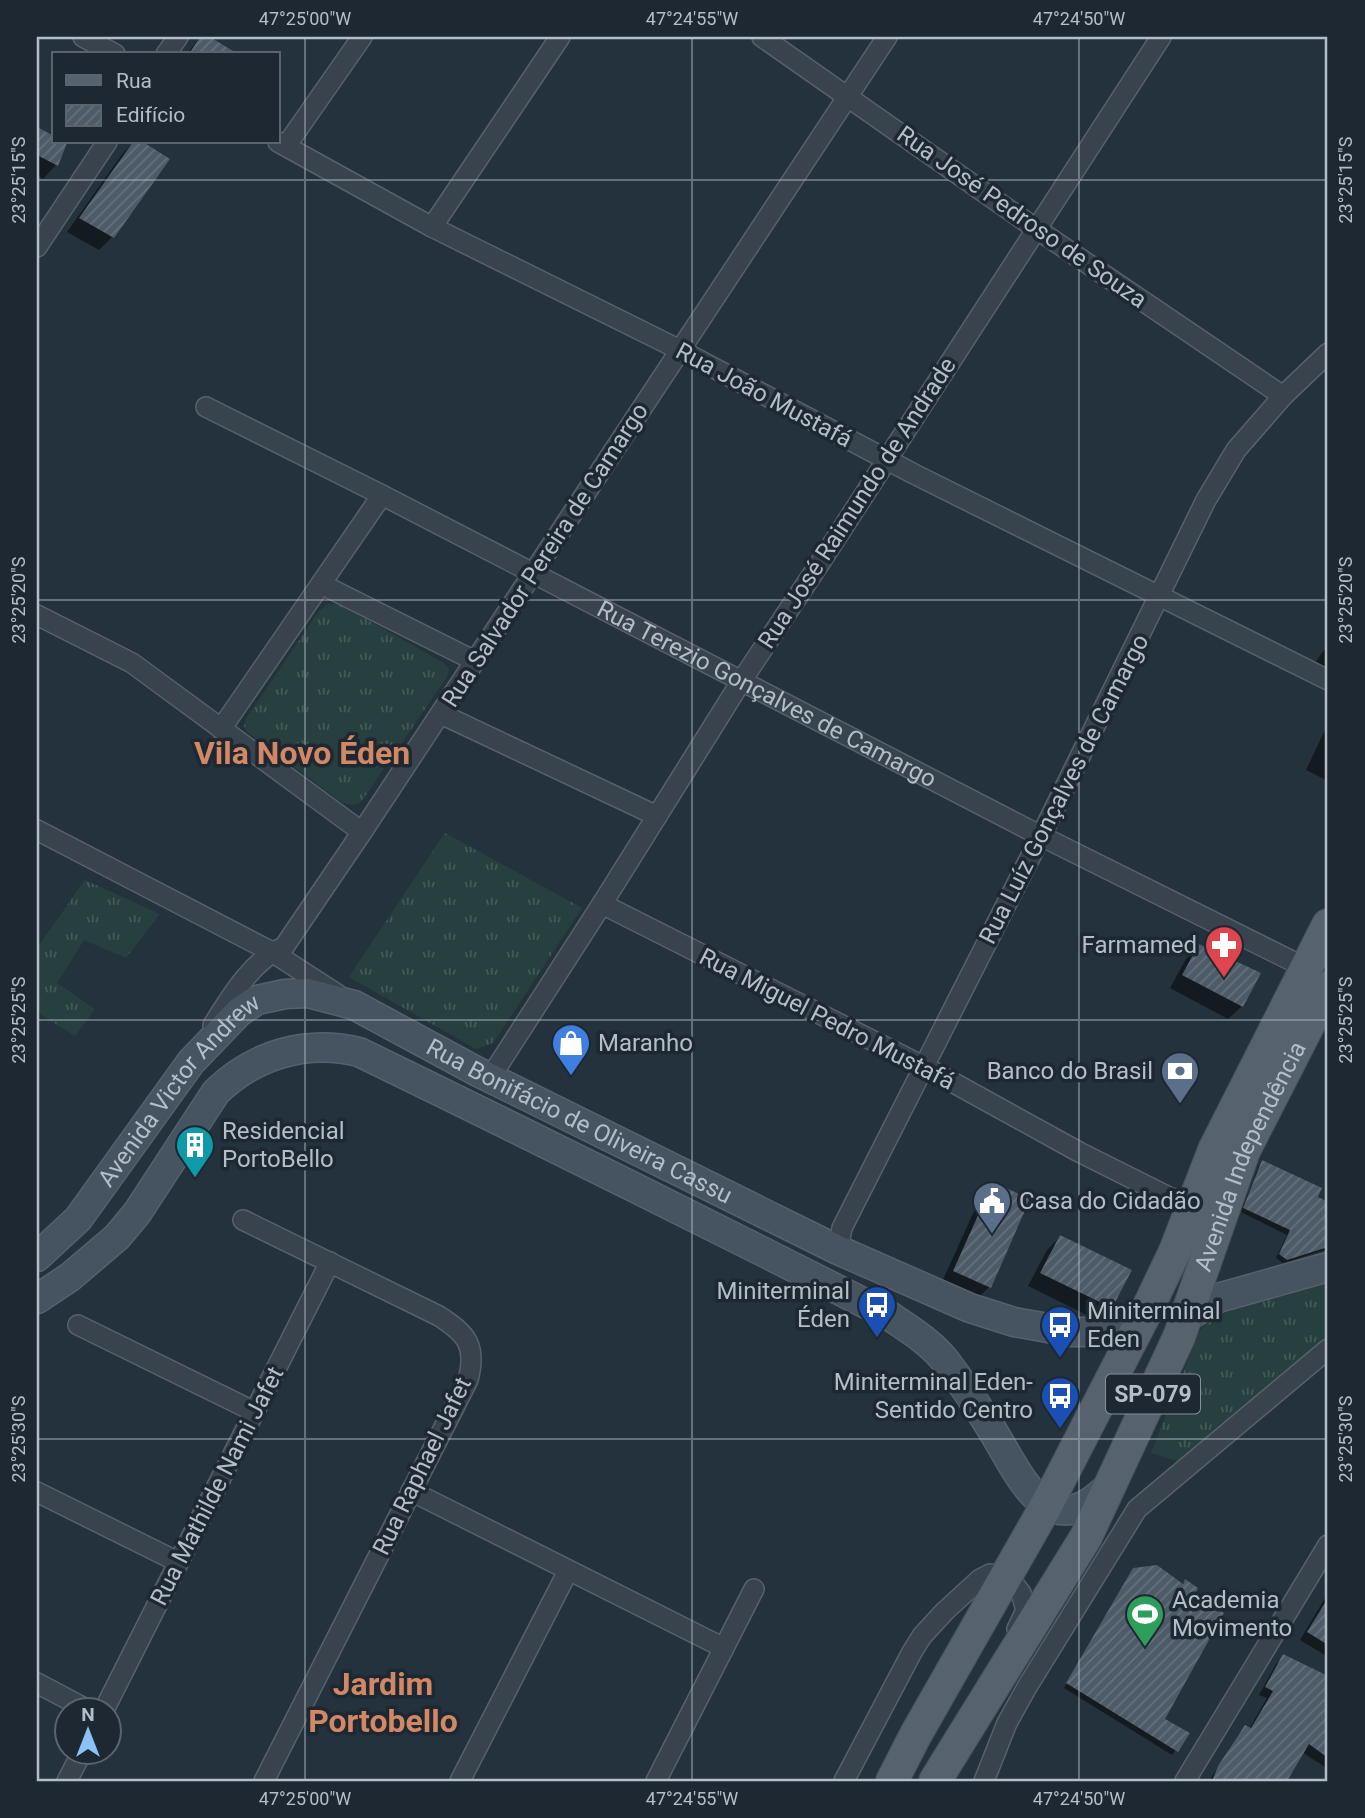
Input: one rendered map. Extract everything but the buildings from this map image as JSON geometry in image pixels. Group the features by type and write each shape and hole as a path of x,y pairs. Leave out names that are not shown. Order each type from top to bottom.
{"main road":[{"name":"Avenida Independência","path":"934,1781 1086,1537 1112,1483 1187,1317 1244,1151 1321,978 1328,925"},
{"name":"Avenida Independência","path":"892,1781 1046,1506 1146,1312 1175,1251 1219,1139 1321,978"},
{"name":"Avenida Victor Andrew","path":"37,1257 78,1219 191,1062 239,1012 257,1000 285,994 308,993 354,1005"},
{"name":"Rua Bonifácio de Oliveira Cassu","path":"354,1005 490,1078 838,1250 970,1308 1038,1328 1070,1332 1101,1332 1146,1312"},
{"name":"Rua Bonifácio de Oliveira Cassu","path":"284,1052 308,1048 359,1052 888,1315 916,1333 944,1360 990,1426 1028,1490 1046,1506"},
{"name":"Avenida Victor Andrew","path":"37,1299 70,1277 117,1237 157,1186 216,1092 245,1068 284,1052"},
{"path":"377,1061 399,1063 453,1084 475,1083 490,1078"},
{"path":"157,1186 148,1170 146,1151 163,1121 164,1100"},
{"path":"838,1250 845,1279 855,1298"},
{"path":"1187,1317 1218,1298 1328,1268"},
{"name":"Avenida Independência","path":"1046,1506 1062,1510 1080,1509 1095,1500 1112,1483"}],"street":[{"path":"83,37 111,52"},
{"path":"167,52 178,37"},
{"path":"282,144 362,37"},
{"path":"432,227 560,37"},
{"name":"Rua José Pedroso de Souza","path":"762,37 1035,228 1283,396"},
{"name":"Rua Salvador Pereira de Camargo","path":"191,1062 238,988 272,952 284,947 534,574 887,37"},
{"name":"Rua José Raimundo de Andrade","path":"490,1078 742,680 1161,37"},
{"path":"37,247 106,144"},
{"name":"Rua João Mustafá","path":"282,144 432,227 680,350 886,459 1328,680"},
{"name":"Rua Luíz Gonçalves de Camargo","path":"838,1250 842,1228 1041,836 1206,500 1236,450 1283,396 1328,353"},
{"name":"Rua Terezio Gonçalves de Camargo","path":"206,407 1321,978"},
{"path":"221,729 382,495"},
{"path":"321,584 475,661"},
{"path":"37,615 132,663 362,832"},
{"path":"441,714 657,816"},
{"name":"Rua Bonifácio de Oliveira Cassu","path":"37,830 272,952 354,1005"},
{"name":"Rua Miguel Pedro Mustafá","path":"602,904 925,1067 1079,1152 1171,1198 1188,1199 1200,1191"},
{"name":"Rua Raphael Jafet","path":"243,1220 439,1316 454,1326 468,1341 472,1362 468,1380 264,1781"},
{"name":"Rua Mathilde Nami Jafet","path":"111,1696 330,1262"},
{"path":"78,1325 255,1412"},
{"path":"984,1781 1007,1723 1027,1687 1137,1509 1328,1349"},
{"path":"411,1491 724,1648"},
{"path":"37,1492 178,1562"},
{"path":"1185,1781 1328,1545"},
{"path":"460,1781 568,1571"},
{"path":"844,1781 922,1636 981,1579 990,1574 1006,1577"},
{"name":"Avenida Independência","path":"983,1703 987,1675 1026,1611 1021,1593 1006,1577"},
{"path":"656,1781 754,1589"},
{"path":"37,1683 62,1696"}],"green space":[{"path":"328,604 341,605 444,663 449,669 447,677 361,802 352,805 343,803 246,731 244,726 246,719 319,611"},
{"path":"445,833 582,908 493,1043 476,1049 349,977"},
{"path":"85,880 160,914 126,958 84,940 57,983 95,1009 75,1036 37,1012 37,948"},
{"path":"1328,1283 1328,1339 1181,1462 1151,1453 1200,1330 1224,1313"}],"place":[{"name":"Farmamed","path":"1224,979"},
{"name":"Maranho","path":"571,1077"},
{"name":"Banco do Brasil","path":"1180,1105"},
{"name":"Residencial PortoBello","path":"195,1179"},
{"name":"Casa do Cidadão","path":"992,1235"},
{"name":"Miniterminal Éden","path":"877,1339"},
{"name":"Miniterminal Eden","path":"1060,1359"},
{"name":"Miniterminal Eden- Sentido Centro","path":"1060,1430"},
{"name":"Academia Movimento","path":"1145,1648"}],"district":[{"name":"Vila Novo Éden","path":"302,753"},
{"name":"Jardim Portobello","path":"383,1702"}]}
